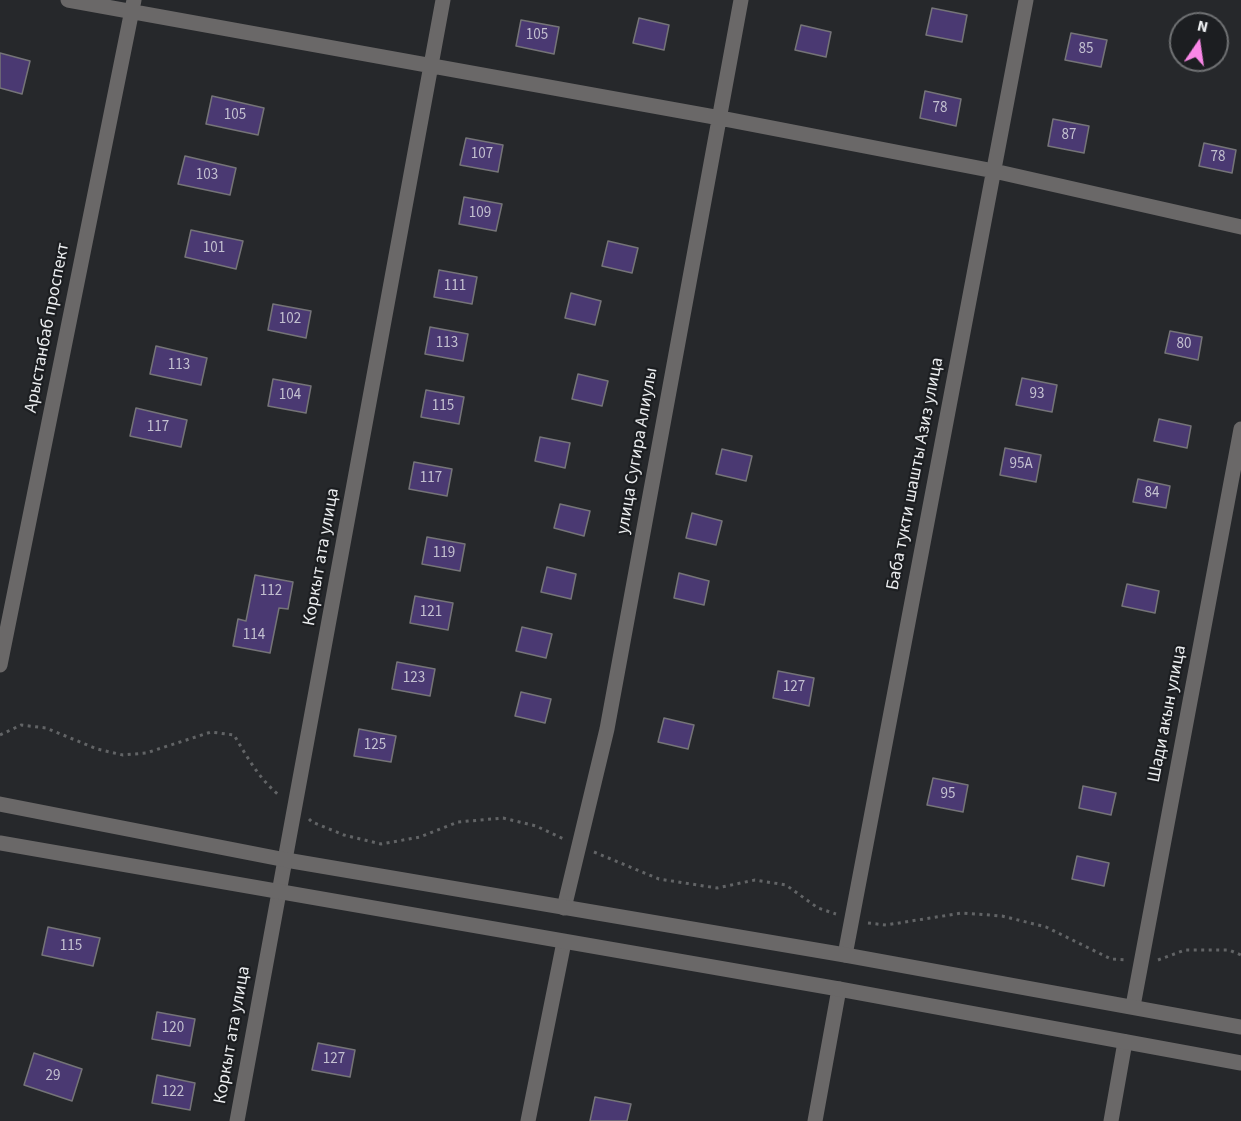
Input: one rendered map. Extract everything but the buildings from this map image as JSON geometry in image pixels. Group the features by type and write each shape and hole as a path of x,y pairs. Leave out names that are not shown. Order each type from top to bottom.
{"street":[{"path":"68,0 133,6 431,65 720,118 993,171 1241,227"},
{"name":"Коркыт ата улица","path":"237,1121 443,0"},
{"name":"улица Сугира Алиулы","path":"564,908 607,729 741,0"},
{"name":"Баба тукти шашты Азиз улица","path":"845,955 1026,0"},
{"name":"Арыстанбаб проспект","path":"0,665 133,6"},
{"name":"Шади акын улица","path":"1132,1006 1241,429"},
{"path":"0,804 286,860 845,955 1241,1027"},
{"path":"0,843 839,989 1241,1063"},
{"path":"528,1121 564,942"},
{"path":"815,1121 839,989"},
{"path":"1111,1121 1125,1042"}],"path":[{"path":"0,735 21,725 46,728 97,749 123,755 146,753 211,732 234,735 270,789 312,822 381,844 420,837 458,822 503,818 536,826 659,879 717,888 755,880 786,885 818,908 858,922 886,925 962,913 1002,916 1046,927 1111,959 1154,961 1185,950 1229,950 1241,955"}]}
